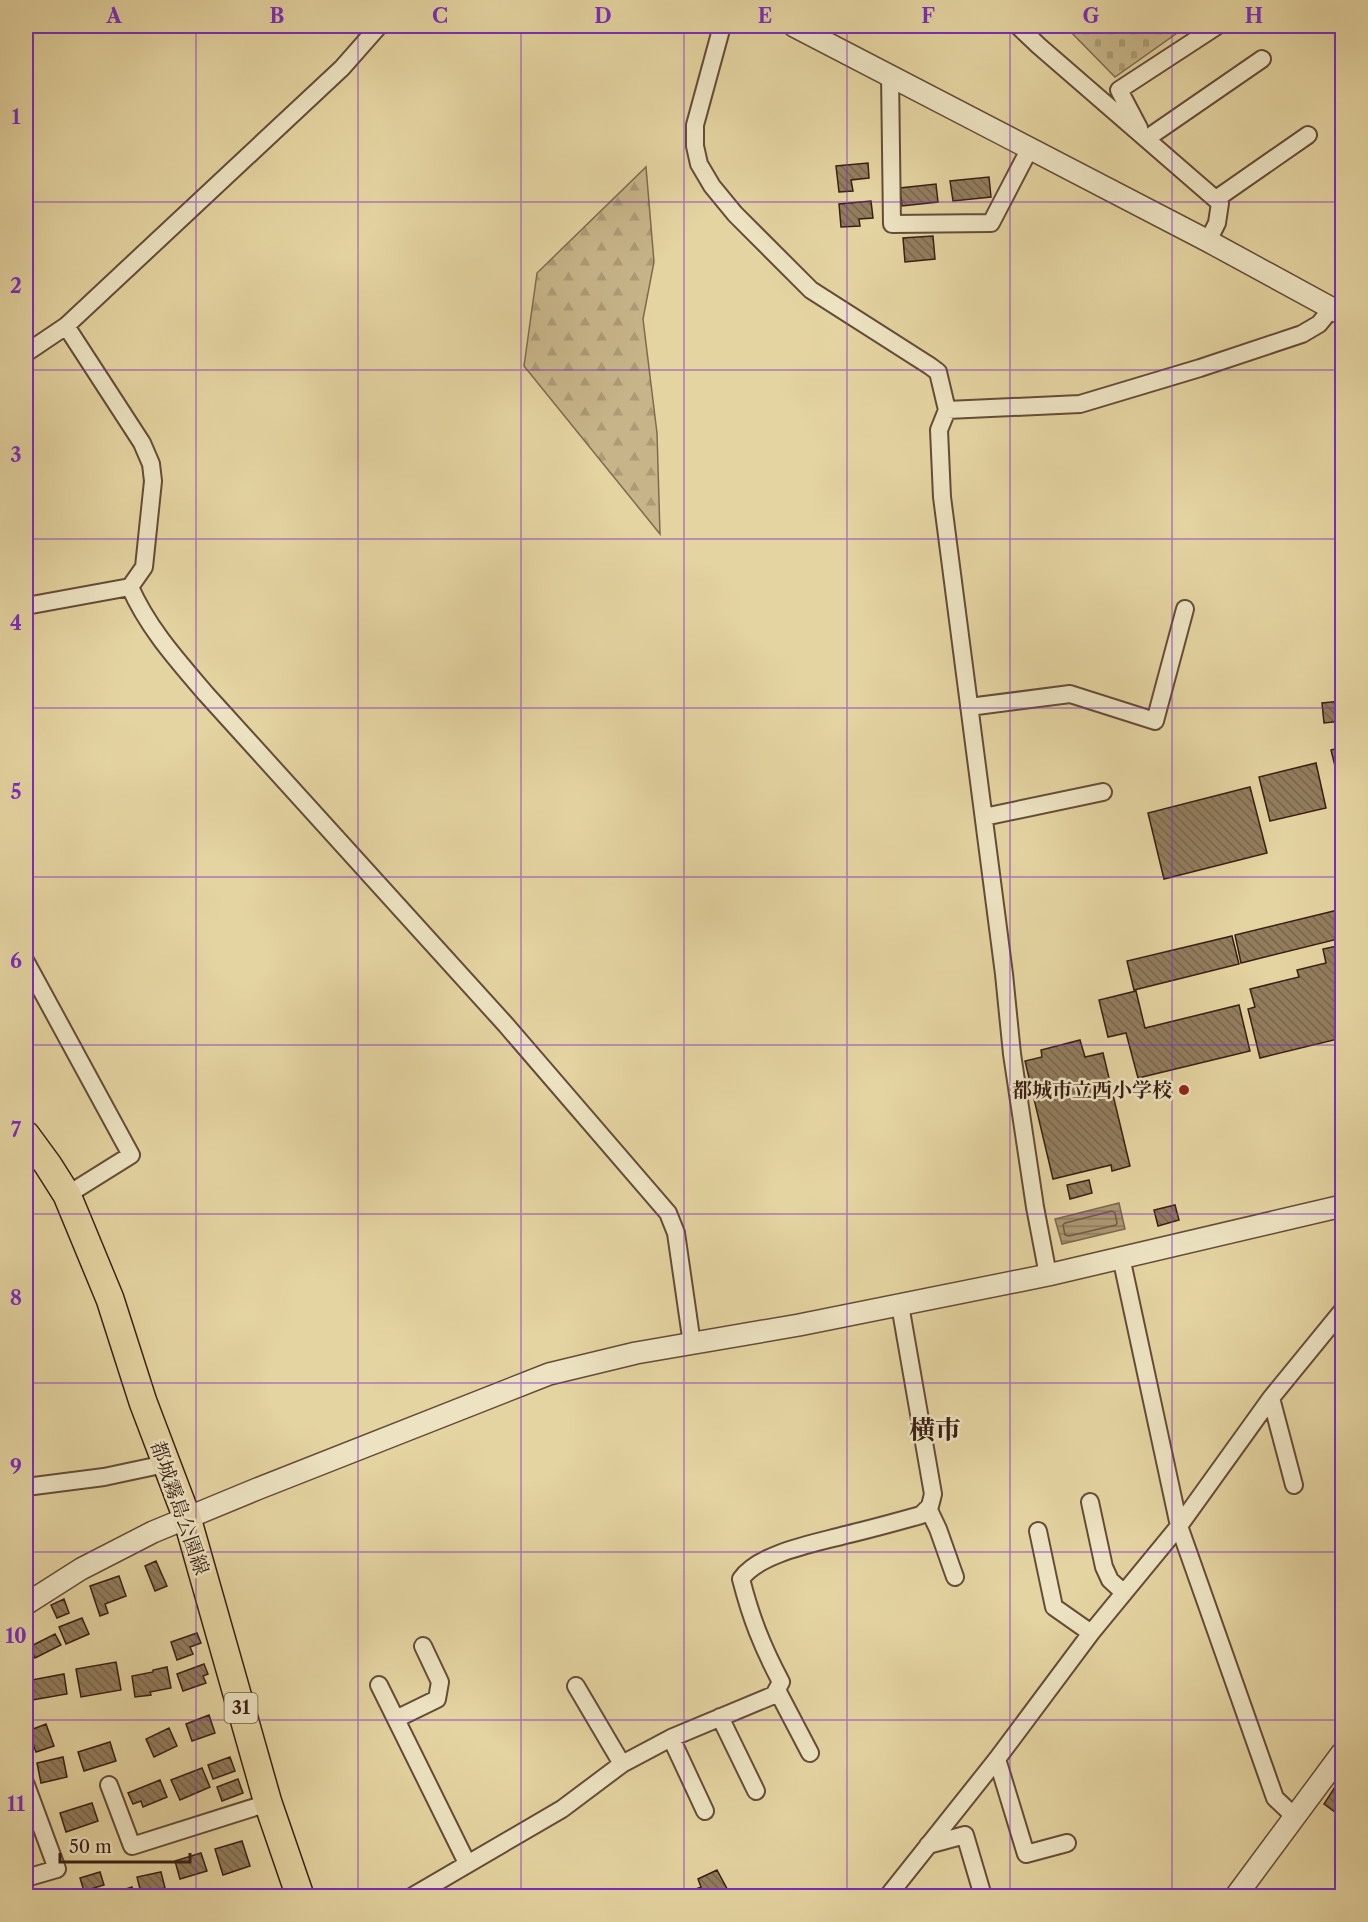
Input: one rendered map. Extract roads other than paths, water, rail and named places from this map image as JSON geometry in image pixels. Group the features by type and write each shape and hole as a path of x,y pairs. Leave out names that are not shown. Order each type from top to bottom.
{"main road":[{"name":"都城霧島公園線","path":"26,1135 67,1195 110,1299 165,1464 187,1518 268,1803 300,1896"}],"street":[{"path":"26,352 66,326 342,68 379,26"},
{"path":"722,26 695,125 695,146 699,164 712,186 735,214 811,290 938,372 946,410 939,430 942,497 1014,1066 1035,1208 1048,1275"},
{"path":"794,26 890,74 1337,311 1302,334 1080,404 946,410"},
{"path":"1018,26 1220,202 1220,212 1208,241"},
{"path":"1145,138 1119,90 1217,26"},
{"path":"1145,138 1262,59"},
{"path":"890,74 892,224 991,223 1030,148"},
{"path":"1216,199 1308,135"},
{"path":"26,606 130,587 144,567 153,481 151,464 142,443 66,326"},
{"path":"130,587 140,610 159,639 206,694 506,1025 668,1213 676,1233 692,1344"},
{"path":"969,706 1070,694 1155,721 1185,609"},
{"path":"984,817 1103,792"},
{"path":"26,962 131,1155 67,1195"},
{"path":"26,1604 81,1569 153,1532 549,1374 636,1353 900,1305 1048,1275 1342,1206"},
{"path":"1121,1257 1179,1526 1275,1798 1294,1816"},
{"path":"413,1896 561,1809 622,1764 671,1738 774,1695 781,1682 761,1645 741,1579 745,1573 755,1565 790,1550 921,1515 928,1508 933,1494 900,1305"},
{"path":"888,1896 997,1759 1091,1633 1179,1526 1271,1398 1342,1311"},
{"path":"1271,1398 1294,1485"},
{"path":"26,1487 104,1477 165,1464"},
{"path":"1090,1502 1104,1567 1110,1580 1124,1593"},
{"path":"928,1508 955,1577"},
{"path":"1038,1531 1054,1607 1091,1633"},
{"path":"396,1719 437,1699 440,1682 423,1646"},
{"path":"379,1685 467,1863"},
{"path":"576,1686 622,1764"},
{"path":"777,1690 810,1753"},
{"path":"720,1717 756,1791"},
{"path":"671,1738 705,1811"},
{"path":"997,1759 1026,1854 1067,1843"},
{"path":"1236,1896 1259,1868 1294,1816 1340,1760"},
{"path":"26,1785 57,1869 26,1878"},
{"path":"110,1785 132,1846 268,1803"},
{"path":"928,1845 965,1835 983,1896"}],"water":[{"path":"1119,1203 1125,1229 1062,1244 1055,1219"}],"place":[{"name":"都城市立西小学校","path":"1184,1090"}],"district":[{"name":"横市","path":"935,1430"}]}
